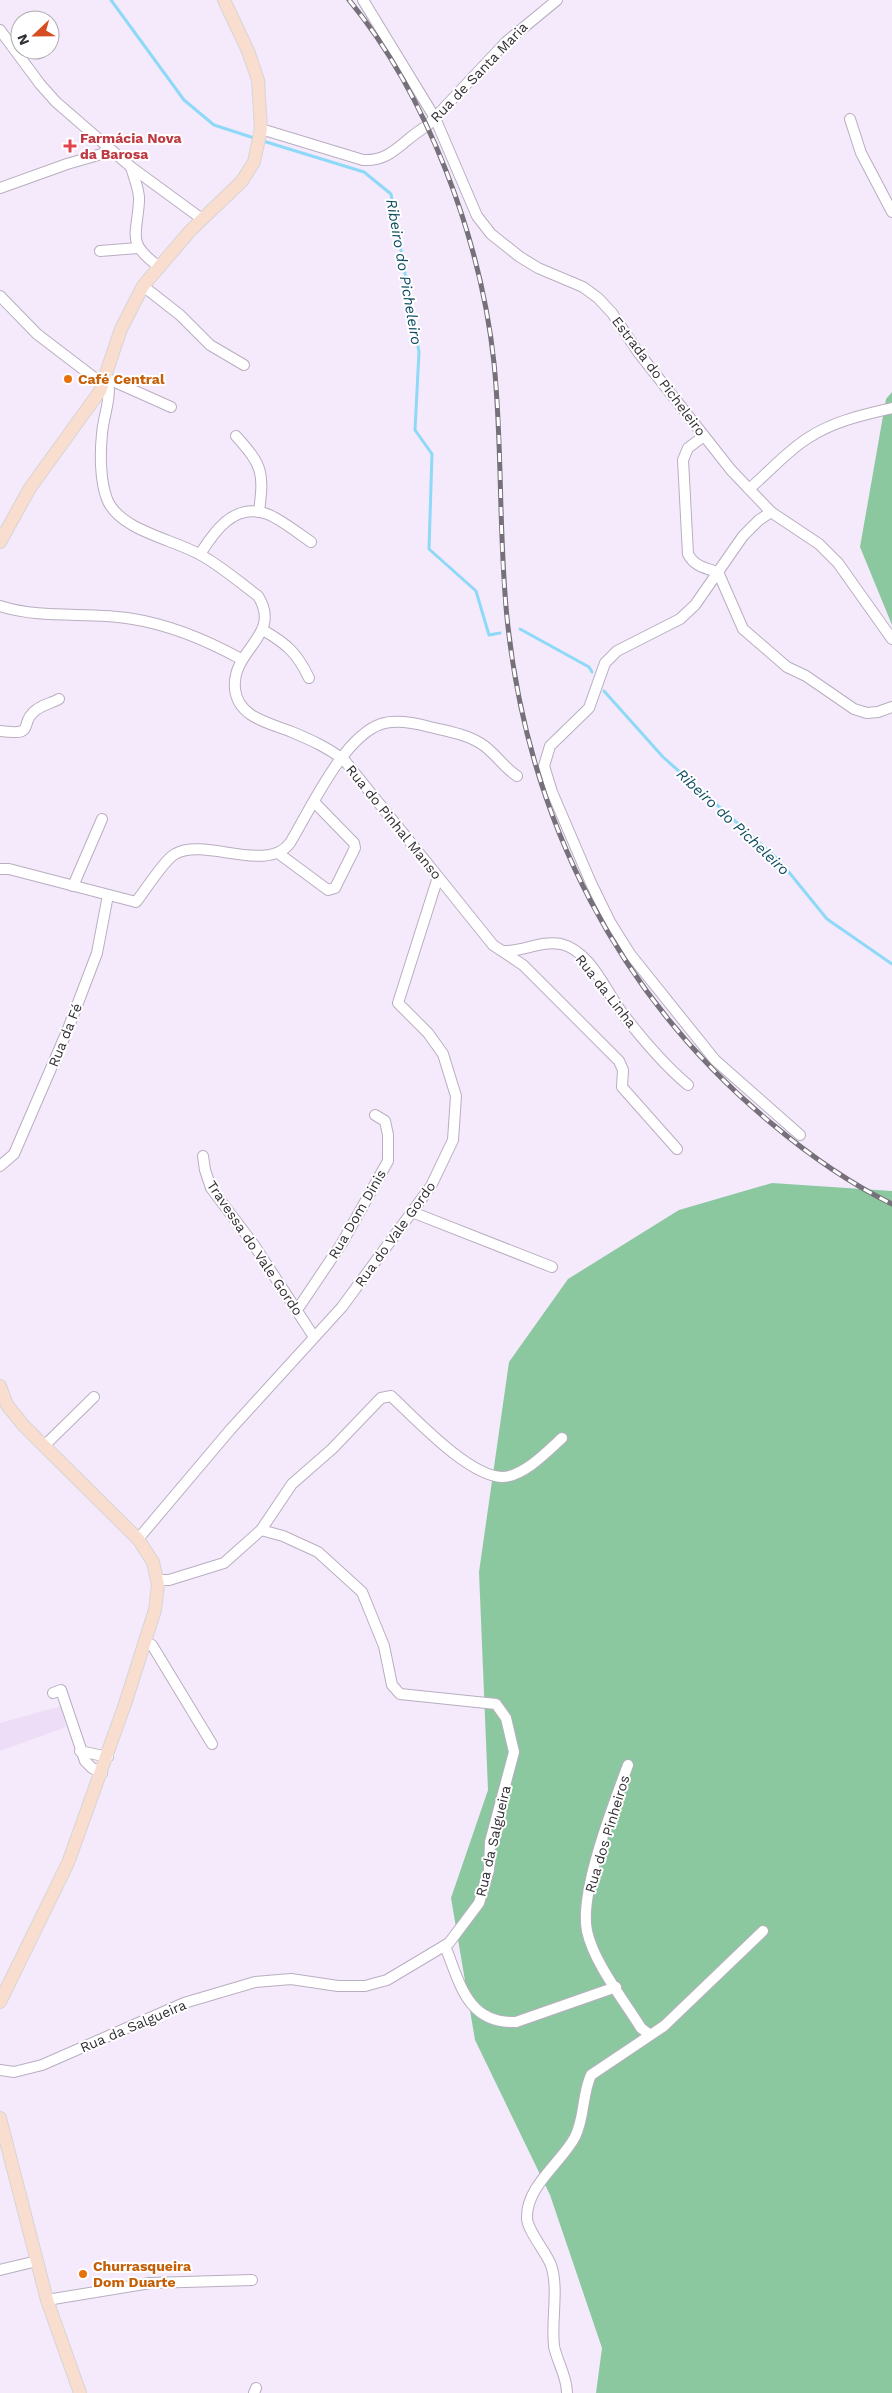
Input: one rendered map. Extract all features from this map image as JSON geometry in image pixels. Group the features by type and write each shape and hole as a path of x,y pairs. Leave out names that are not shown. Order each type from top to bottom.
{"main road":[{"path":"0,542 20,503 90,406 105,381 120,329 143,286 158,266 202,219 242,181 251,168 260,136 261,103 257,74 224,0"},
{"path":"0,1386 8,1405 44,1446 138,1539 153,1562 157,1580 157,1602 108,1757 68,1863 0,2002"},
{"path":"0,2118 47,2300 80,2393"}],"street":[{"name":"Estrada do Picheleiro","path":"363,0 436,118 474,208 491,234 504,246 526,261 583,287 598,298 612,313 638,352 704,436 749,489 771,512 819,544 838,564 892,639"},
{"name":"Rua de Santa Maria","path":"260,136 351,157 375,161 386,157 436,118 506,42 557,0"},
{"path":"0,30 45,90 131,167 202,219"},
{"path":"850,119 861,153 892,212"},
{"path":"0,188 67,164 112,151"},
{"path":"131,167 139,200 136,226 138,248 158,266"},
{"path":"100,251 138,248"},
{"path":"143,286 180,315 210,345 244,365"},
{"path":"0,296 44,339 105,381 171,407"},
{"path":"105,381 109,389 102,435 104,486 113,509 123,519 135,526 200,554 258,596 266,614 263,630 292,650 300,659 309,678"},
{"path":"749,489 806,438 851,417 892,408"},
{"path":"236,436 259,465 262,474 259,512"},
{"path":"704,436 688,448 683,460 688,554 691,561 699,566 718,572 743,629 787,667 806,676 854,710 867,713 878,712 892,707"},
{"path":"200,554 220,525 238,514 265,512 311,542"},
{"path":"771,512 758,520 743,536 695,605 680,618 617,651 605,663 589,708 550,746 544,766 552,792 591,883 610,922 630,954 714,1060 800,1135"},
{"path":"0,606 28,613 53,616 84,615 133,619 160,625 214,644 241,659"},
{"name":"Rua do Pinhal Manso","path":"263,630 241,659 235,689 244,710 264,722 328,749 340,758 493,945 504,951 544,985 619,1061 623,1070 622,1087 677,1149"},
{"path":"0,731 21,733 25,730 36,710 58,699"},
{"path":"0,869 9,869 136,902 173,855 190,848 254,855 278,853 286,848 340,758 370,730 381,724 393,722 419,724 449,731 483,744 506,769 517,776"},
{"path":"278,853 328,890 335,888 355,848 354,843 314,802"},
{"path":"73,886 102,819"},
{"name":"Rua do Vale Gordo","path":"138,1539 230,1430 342,1307 432,1186 453,1140 456,1096 443,1054 428,1033 398,1003 438,877"},
{"name":"Rua da Fé","path":"0,1166 14,1154 68,1029 97,953 108,895"},
{"name":"Rua da Linha","path":"504,951 515,951 538,944 560,944 573,949 585,960 621,1012 654,1052 688,1084"},
{"name":"Rua Dom Dinis","path":"297,1310 342,1243 388,1161 388,1135 385,1122 375,1115"},
{"name":"Travessa do Vale Gordo","path":"203,1156 204,1170 211,1188 254,1245 314,1337"},
{"path":"412,1212 552,1267"},
{"path":"157,1580 169,1580 224,1564 261,1530 292,1484 332,1449 381,1398 391,1396 442,1445 475,1468 502,1477 532,1466 562,1438"},
{"path":"44,1446 94,1397"},
{"name":"Rua da Salgueira","path":"0,2070 14,2072 42,2066 184,2003 255,1982 291,1978 338,1986 365,1986 387,1980 449,1943 479,1903 489,1870 490,1842 514,1752 506,1718 496,1704 400,1694 392,1686 384,1646 362,1592 318,1552 261,1530"},
{"path":"144,1642 152,1645 212,1744"},
{"path":"53,1693 61,1690 80,1751 85,1761 92,1768 102,1773"},
{"path":"80,1751 108,1757"},
{"name":"Rua dos Pinheiros","path":"628,1764 607,1825 591,1880 585,1910 587,1930 594,1952 641,2028 650,2034"},
{"path":"567,2393 567,2382 558,2365 554,2344 551,2266 526,2220 528,2206 543,2178 574,2138 580,2123 586,2086 591,2075 671,2020 763,1930"},
{"path":"445,1946 469,2003 489,2018 501,2022 516,2022 616,1987"},
{"path":"0,2270 37,2261"},
{"path":"47,2300 150,2283 252,2280"}],"shaded area":[{"path":"61,1706 66,1727 0,1751 0,1723"}],"green space":[{"path":"892,392 892,625 860,547 886,399"},
{"path":"772,1183 892,1191 892,2393 596,2393 602,2348 550,2195 475,2040 451,1898 488,1790 479,1572 509,1362 568,1279 679,1210"}],"waterway":[{"name":"Ribeiro do Picheleiro","path":"111,0 184,100 214,125 257,139"},
{"name":"Ribeiro do Picheleiro","path":"263,141 364,172 391,194 419,352 415,430 432,454 429,549 476,591 489,635 500,633"},
{"path":"520,629 589,667 592,672"},
{"name":"Ribeiro do Picheleiro","path":"604,691 663,757 779,860 827,919 892,964"}],"railway":[{"path":"349,0 377,38 403,80 426,125 446,171 463,219 477,268 487,316 497,396 503,561 508,627 519,699 537,769 561,837 591,901 627,962 669,1020 717,1074 799,1146 845,1177 892,1204"}],"place":[{"name":"Farmácia Nova da Barosa","path":"70,146"},
{"name":"Café Central","path":"68,379"},
{"name":"Churrasqueira Dom Duarte","path":"83,2274"}]}
